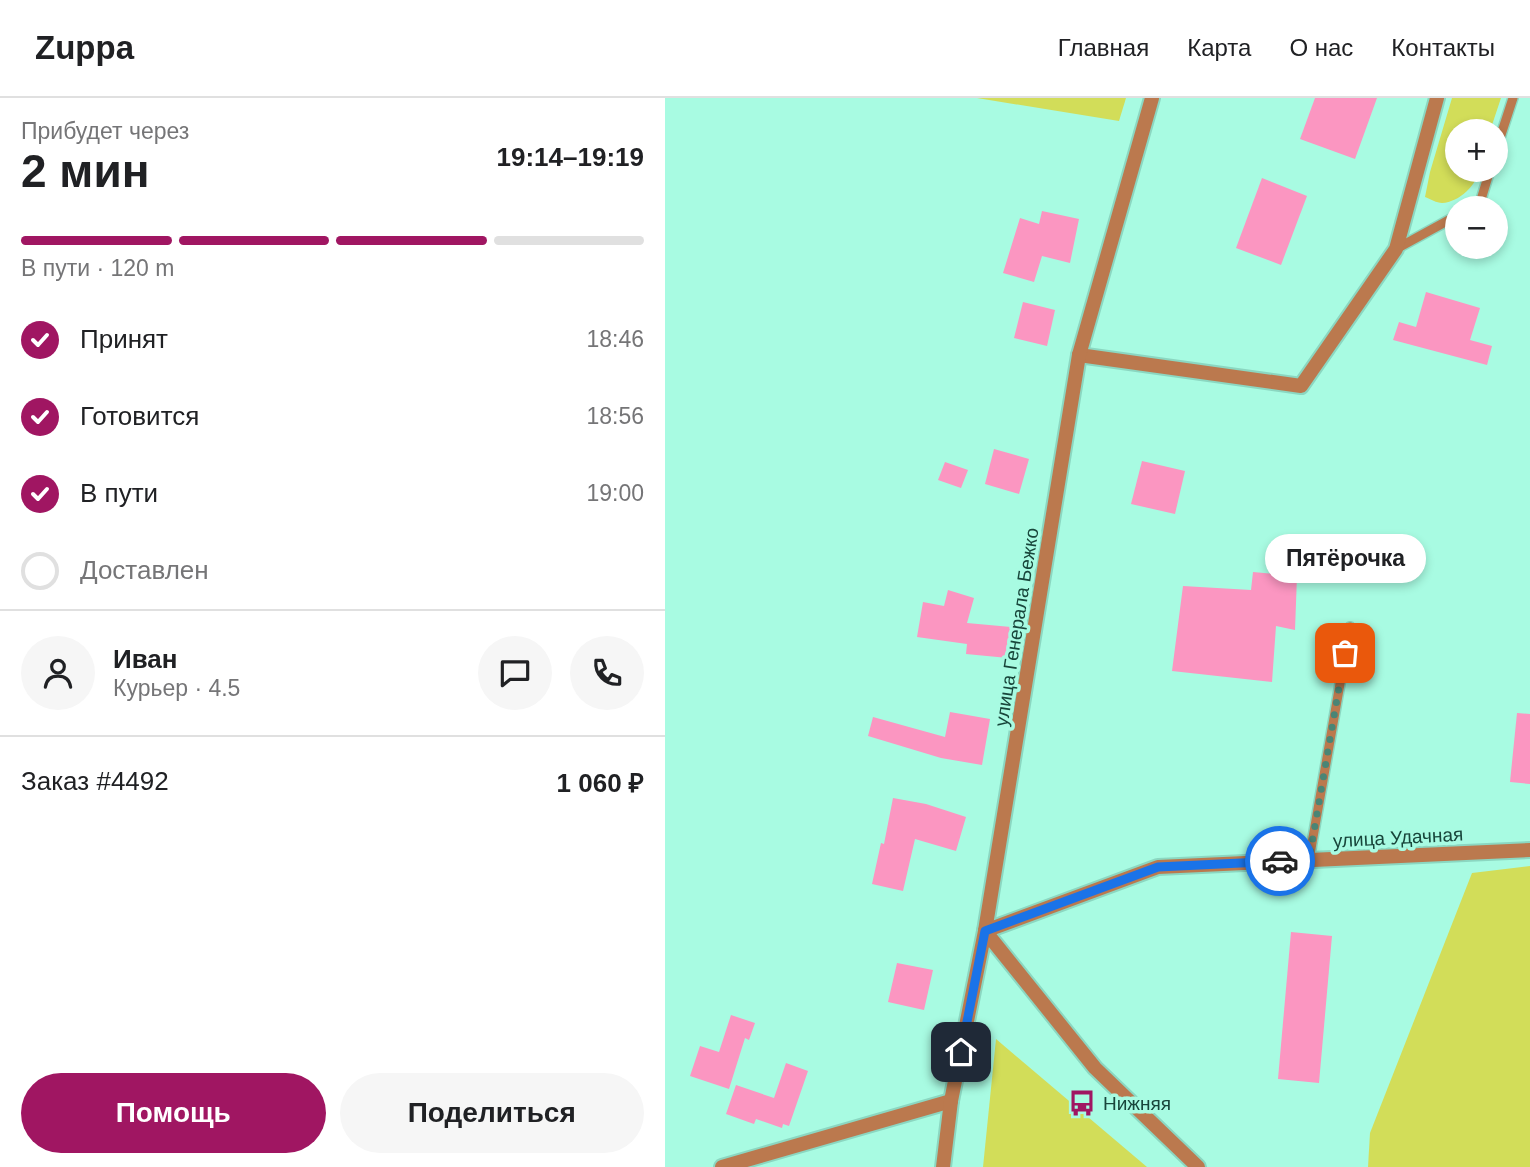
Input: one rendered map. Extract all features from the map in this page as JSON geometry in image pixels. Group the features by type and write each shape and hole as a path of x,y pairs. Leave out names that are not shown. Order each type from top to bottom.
{"street":[{"name":"улица Генерала Бежко","path":"943,1167 951,1101 985,931 1079,355 1152,98"},
{"path":"1079,355 1301,386 1396,249 1437,98"},
{"name":"улица Удачная","path":"985,931 1158,867 1530,850"},
{"path":"985,931 1095,1068 1198,1167"},
{"path":"723,1167 951,1101"}],"lane":[{"path":"1506,119 1513,98"},
{"path":"1396,249 1445,222"},
{"path":"1309,860 1350,627"}],"green space":[{"path":"977,98 1126,98 1119,121"},
{"path":"1452,98 1501,98 1494,119 1446,119"},
{"path":"1445,122 1445,182 1474,182 1460,196 1445,196 1445,202 1440,203 1425,197"},
{"path":"1530,866 1530,1167 1368,1167 1370,1133 1472,873"},
{"path":"996,1039 1147,1167 983,1167"}],"building":[{"path":"1315,98 1377,98 1355,159 1300,139"},
{"path":"1262,178 1307,196 1281,265 1236,248"},
{"path":"1042,211 1079,219 1070,263 1042,256 1034,282 1003,273 1020,218 1039,224"},
{"path":"1426,292 1480,308 1470,340 1492,346 1487,365 1393,340 1399,322 1416,327"},
{"path":"1023,302 1055,310 1047,346 1014,338"},
{"path":"994,449 1029,459 1019,494 985,484"},
{"path":"1142,461 1185,471 1175,514 1131,504"},
{"path":"945,462 968,470 961,488 938,480"},
{"path":"1253,572 1297,576 1295,630 1276,626 1272,682 1172,671 1183,586 1251,590"},
{"path":"948,590 974,598 967,623 1011,627 1008,658 966,654 967,644 917,637 923,602 944,606"},
{"path":"950,712 990,719 982,765 941,758 868,736 873,717 945,737"},
{"path":"1517,713 1530,714 1530,784 1510,782"},
{"path":"893,798 926,804 966,817 956,851 915,839 903,891 872,884 881,843 884,844"},
{"path":"1291,932 1332,936 1319,1083 1278,1079"},
{"path":"897,963 933,970 924,1010 888,1002"},
{"path":"731,1015 755,1023 749,1040 745,1038 729,1089 690,1076 700,1046 719,1052"},
{"path":"786,1063 808,1071 789,1126 783,1124 782,1128 756,1119 754,1124 726,1114 736,1085 774,1098"}],"way so far":[{"path":"1280,861 1309,860 1345,653"}],"place":[{"name":"Пятёрочка","path":"1345,653"},
{"name":"Нижняя","path":"1082,1103"}],"route":[{"path":"961,1052 985,931 1158,867 1280,861"}]}
